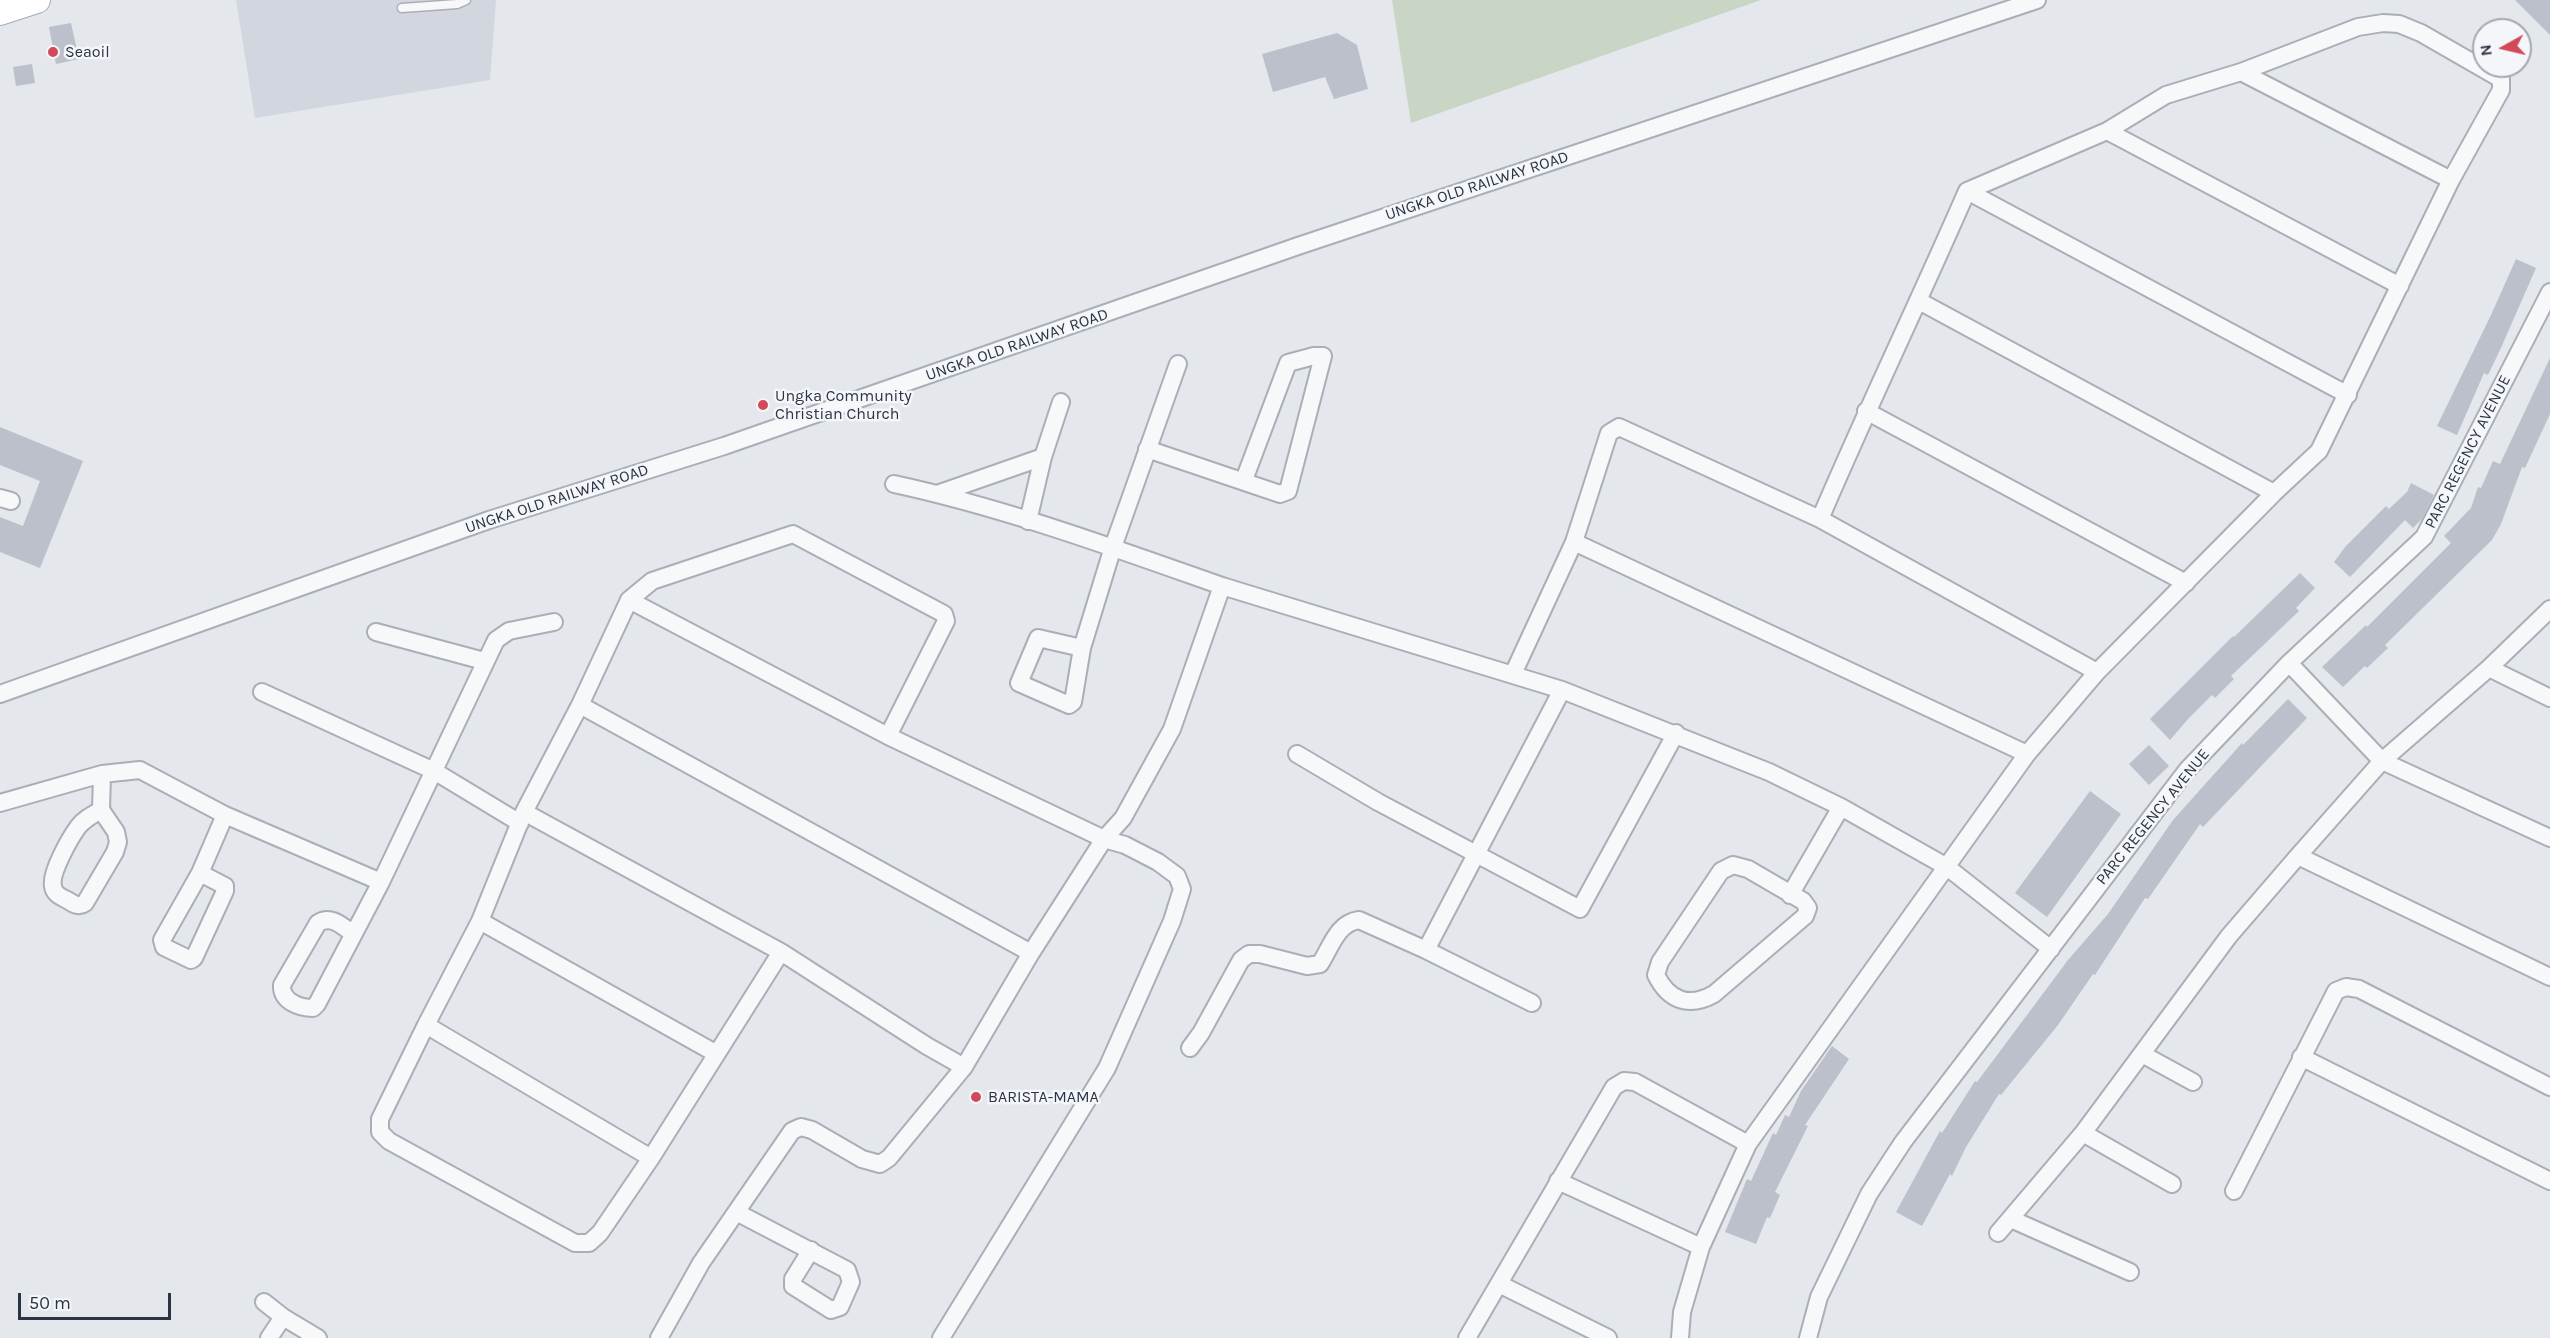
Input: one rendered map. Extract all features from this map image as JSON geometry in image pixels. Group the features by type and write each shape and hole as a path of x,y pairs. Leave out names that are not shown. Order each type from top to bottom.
{"main road":[{"path":"0,12 37,0"}],"street":[{"name":"UNGKA OLD RAILWAY ROAD","path":"0,694 489,520 724,446 1287,249 2037,0"},
{"path":"1680,1338 1682,1312 1701,1247 1748,1144 2027,754 2097,672 2274,493 2319,451 2451,180 2492,110 2501,90 2501,79 2421,33 2399,24 2383,22 2358,27 2241,72 2166,95 2107,131 1967,191 1919,301 1866,411 1820,519"},
{"path":"2241,72 2451,180"},
{"path":"2107,131 2400,286"},
{"path":"1967,191 2348,395"},
{"name":"PARC REGENCY AVENUE","path":"1808,1338 1819,1298 1869,1194 1904,1142 2187,770 2289,663 2424,537 2550,292"},
{"path":"1919,301 2274,493"},
{"path":"1147,449 1281,494 1288,491 1323,356 1288,363 1244,480"},
{"path":"1082,648 1038,639 1019,683 1072,704 1082,648 1113,547 1178,364"},
{"path":"1028,521 1043,457 1060,402"},
{"path":"1866,411 2186,583"},
{"path":"1513,674 1574,542 1609,433 1619,427 1820,519 2097,672"},
{"path":"937,494 1043,457"},
{"path":"894,484 937,494 1113,547 1222,586 1513,674 1676,733 1770,772 1841,807 1947,867 2051,949"},
{"path":"781,952 715,1053 651,1158 600,1233 589,1243 575,1243 389,1141 380,1132 380,1119 480,921 522,817 580,705 628,600 652,581 793,534 944,614 946,621 888,736"},
{"path":"1574,542 2027,754"},
{"path":"659,1338 701,1263 738,1213 792,1131 801,1127 812,1130 862,1159 880,1164 889,1158 964,1067 1031,953 1104,839 1123,818 1172,729 1222,586"},
{"path":"628,600 888,736 1104,839 1125,844 1158,862 1177,876 1182,889 1172,921 1107,1068 941,1338"},
{"path":"1998,1233 2083,1133 2229,936 2382,761 2489,669 2550,609"},
{"path":"352,933 332,920 324,919 318,923 282,985 281,993 284,997 305,1008 313,1008 381,882 484,661 501,634 554,622"},
{"path":"376,632 484,661"},
{"path":"2289,663 2382,761 2550,838"},
{"path":"2489,669 2550,698"},
{"path":"1426,950 1478,855 1562,690"},
{"path":"262,692 434,771 781,952 927,1046 964,1067"},
{"path":"580,705 1031,953"},
{"path":"1297,754 1378,802 1580,909 1676,733"},
{"path":"0,803 102,774 140,770 225,815 381,882"},
{"path":"100,810 79,827 53,875 52,885 56,894 75,905 86,903 115,852 118,842 114,826 100,810 102,774"},
{"path":"1790,895 1841,807"},
{"path":"200,873 225,886 225,891 194,958 190,960 164,947 162,940 200,873 225,815"},
{"path":"2298,856 2550,977"},
{"path":"1733,865 1748,869 1790,895 1803,902 1808,908 1805,916 1714,994 1700,1002 1683,1001 1661,986 1656,975 1660,962 1721,871 1733,865"},
{"path":"1190,1048 1201,1033 1241,960 1250,954 1260,954 1307,966 1320,964 1342,926 1350,921 1359,920 1426,950 1532,1003"},
{"path":"480,921 715,1053"},
{"path":"2234,1191 2336,991 2346,987 2359,989 2550,1087"},
{"path":"426,1025 651,1158"},
{"path":"2142,1054 2193,1082"},
{"path":"2301,1057 2550,1181"},
{"path":"1467,1338 1614,1087 1623,1081 1635,1082 1748,1144"},
{"path":"2083,1133 2172,1184"},
{"path":"1558,1181 1701,1247"},
{"path":"738,1213 811,1250"},
{"path":"2012,1219 2130,1272"},
{"path":"1498,1284 1608,1338"},
{"path":"264,1302 283,1317 318,1338"},
{"path":"269,1338 283,1317"}],"lane":[{"path":"402,8 457,4 466,0"}],"shaded area":[{"path":"236,0 496,0 490,80 255,118"}],"green space":[{"path":"1392,0 1761,0 1411,123"}],"building":[{"path":"2515,0 2550,0 2550,35"},
{"path":"71,23 79,59 56,64 49,27"},
{"path":"1337,33 1357,45 1368,89 1334,99 1325,77 1273,92 1262,54"},
{"path":"32,64 35,83 16,86 13,67"},
{"path":"2516,259 2536,268 2500,350 2488,375 2484,373 2457,435 2437,426"},
{"path":"2550,358 2550,414 2525,468 2522,467 2501,524 2492,540 2385,645 2388,648 2343,687 2322,667 2366,625 2367,627 2451,543 2444,536 2471,508 2478,487 2481,488 2493,461 2500,464"},
{"path":"0,427 83,461 40,568 0,552 0,517 23,526 40,481 0,465"},
{"path":"2411,483 2434,495 2422,519 2413,528 2405,520 2350,577 2334,562 2346,546 2386,506 2389,509 2407,492"},
{"path":"2300,573 2315,588 2296,608 2299,611 2231,676 2234,679 2215,698 2212,695 2189,718 2170,740 2150,719"},
{"path":"2288,699 2307,718 2203,827 2200,824 2148,899 2145,898 2095,975 2093,974 2058,1025 2001,1095 1999,1094 1966,1147 1952,1176 1950,1174 1922,1226 1896,1212 1940,1131 1942,1133 1975,1081 1977,1082 2068,960 2108,914 2173,820 2242,743 2243,745"},
{"path":"2149,745 2169,766 2149,785 2129,764"},
{"path":"2090,791 2121,814 2047,917 2015,893"},
{"path":"1832,1046 1849,1059 1805,1125 1808,1126 1775,1192 1780,1195 1770,1218 1767,1217 1756,1244 1725,1232 1747,1179 1751,1181 1773,1133 1776,1135 1785,1115 1789,1117 1801,1091"}],"place":[{"name":"Seaoil","path":"53,52"},
{"name":"Ungka Community Christian Church","path":"763,405"},
{"name":"BARISTA-MAMA","path":"976,1097"}]}
